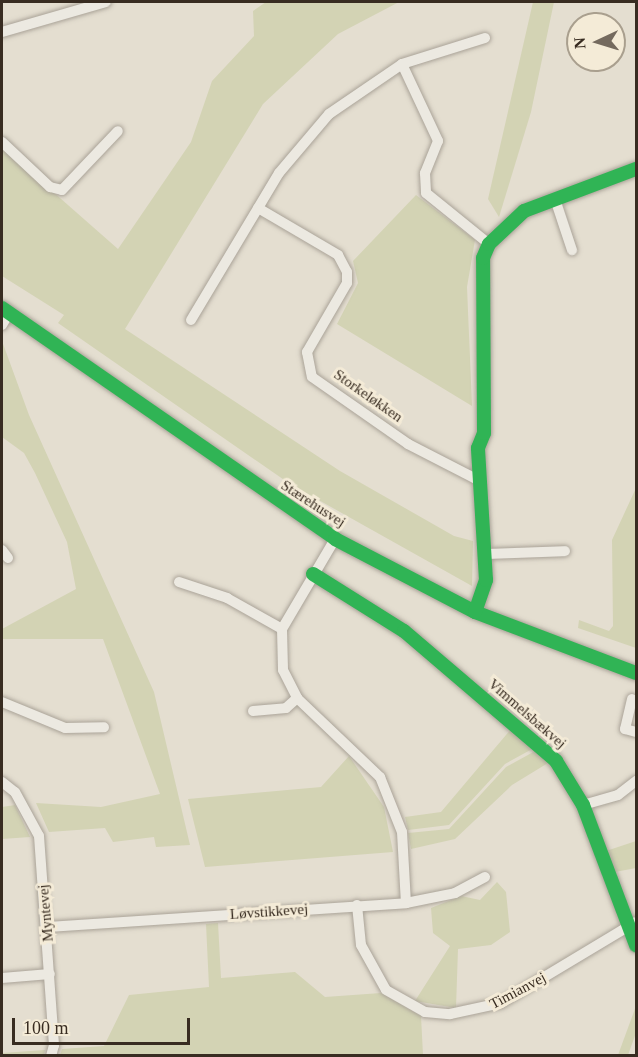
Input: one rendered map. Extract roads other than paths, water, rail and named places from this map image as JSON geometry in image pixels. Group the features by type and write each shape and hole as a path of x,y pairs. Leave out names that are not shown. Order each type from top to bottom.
{"street":[{"path":"2,32 106,2"},
{"path":"191,320 258,208 302,142 329,114 402,64 485,38"},
{"path":"402,64 438,141 424,173 426,193 489,244"},
{"path":"2,142 50,187 62,190 118,131"},
{"path":"475,612 486,580 480,482 479,284 489,244 524,211 636,169"},
{"path":"555,199 572,250"},
{"name":"Storkeløkken","path":"258,208 338,255 347,272 347,283 307,352 312,377 408,444 480,482"},
{"path":"2,325 5,310"},
{"name":"Stærehusvej","path":"5,310 140,409 335,539 475,612 636,673"},
{"path":"335,539 282,629 283,670 297,698 380,777 402,832 406,903"},
{"path":"485,554 565,551"},
{"name":"Vimmelsbækvej","path":"313,574 405,631 540,746 573,782 632,924 636,945"},
{"path":"179,582 227,598 282,629"},
{"path":"254,711 286,708 297,698"},
{"path":"632,699 625,729 636,732"},
{"path":"2,702 65,728 104,727"},
{"path":"583,805 618,795 636,781"},
{"name":"Myntevej","path":"2,782 15,792 39,836 48,927 51,1056"},
{"name":"Løvstikkevej","path":"48,927 406,903 455,893 485,877"},
{"name":"Timianvej","path":"357,905 361,945 386,990 425,1012 450,1014 501,1003 632,924"},
{"path":"2,978 50,974"}]}
